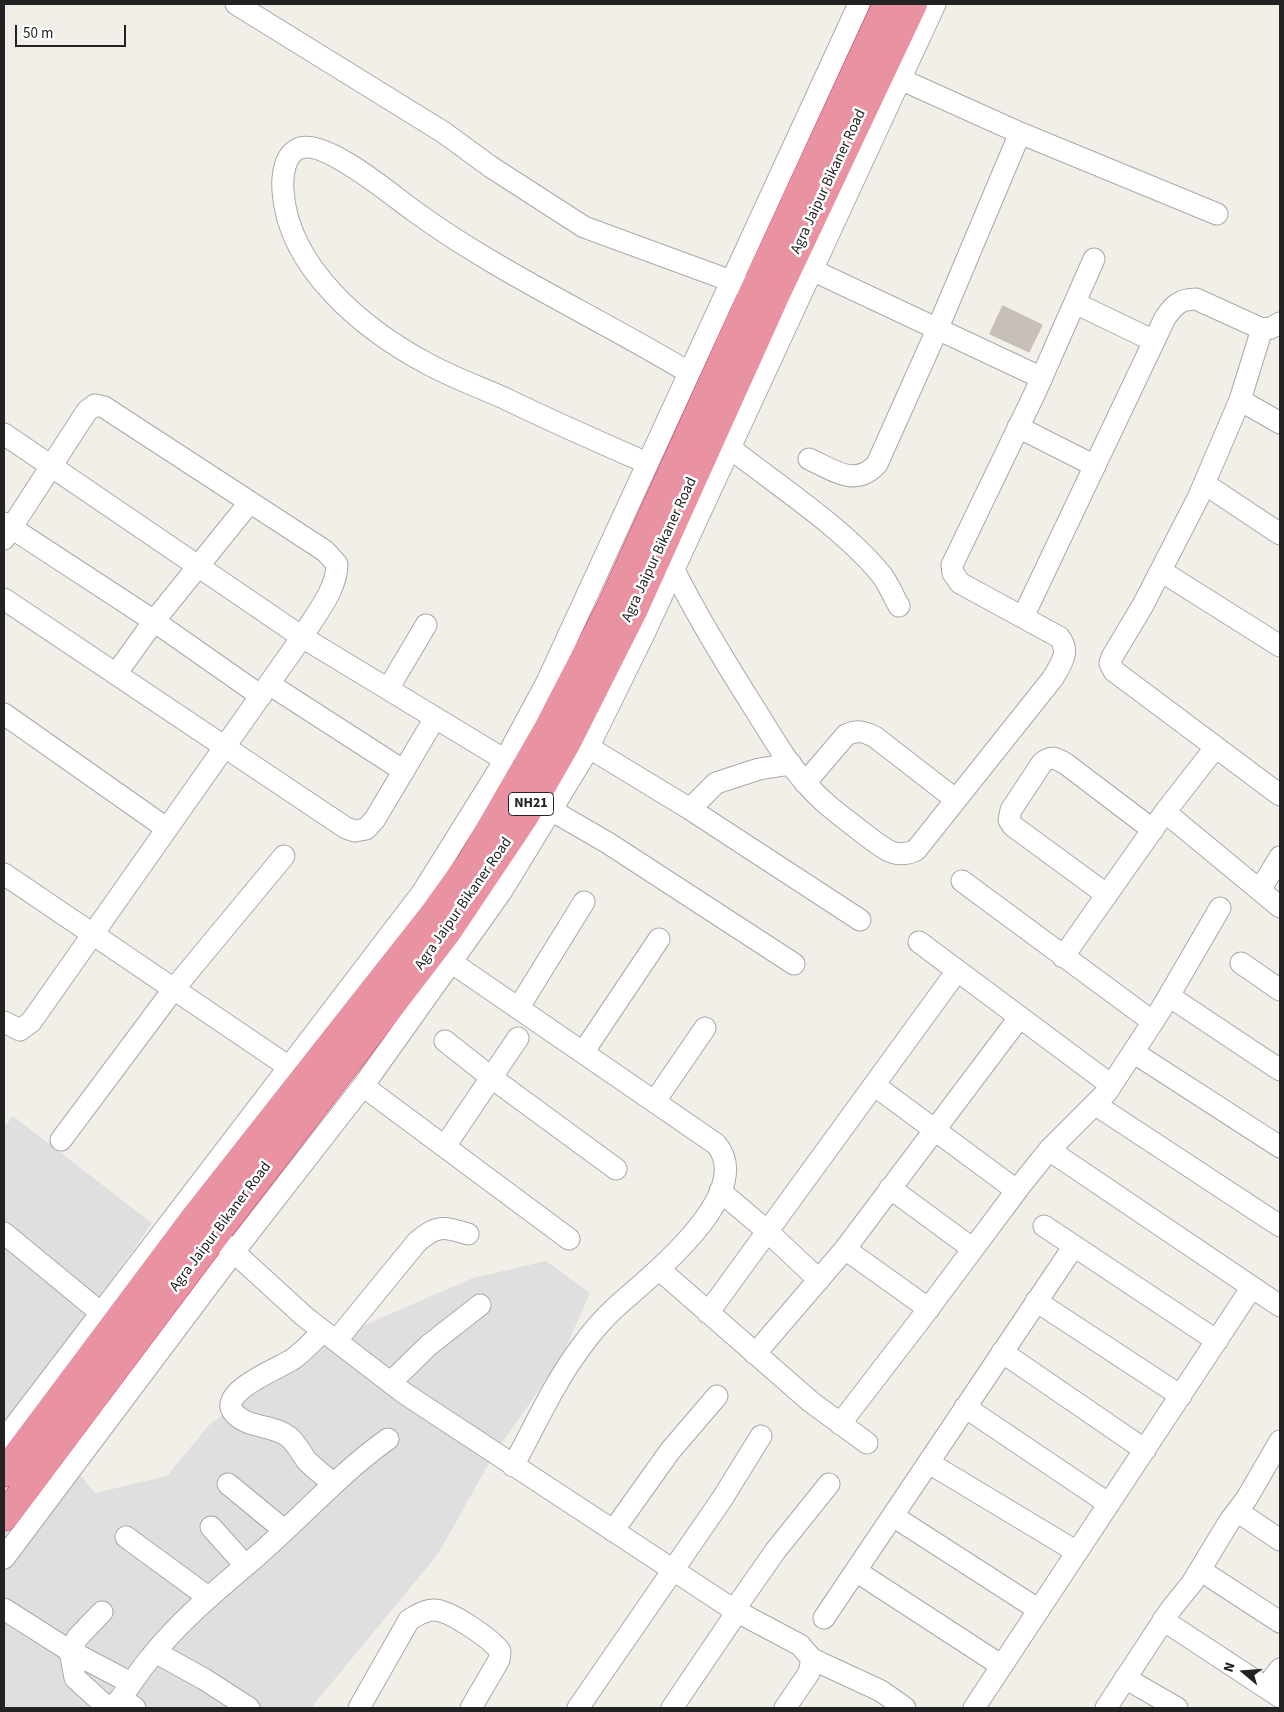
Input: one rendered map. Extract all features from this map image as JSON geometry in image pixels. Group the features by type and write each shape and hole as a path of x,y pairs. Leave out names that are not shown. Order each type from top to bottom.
{"highway":[{"name":"Agra Jaipur Bikaner Road","path":"4,1473 214,1236 264,1116 434,914 472,861 548,729 611,607 742,285 887,4"},
{"name":"Agra Jaipur Bikaner Road","path":"4,1517 214,1236 447,932 524,817 567,742 633,611 776,294 913,4"}],"street":[{"path":"236,4 443,132 491,167 584,227 742,285"},
{"path":"4,1440 100,1314 264,1116 289,1067 422,893 505,760 547,682 688,372 742,285 859,4"},
{"path":"4,1558 214,1236 363,1086 501,892 551,810 588,747 674,570 935,4"},
{"path":"900,79 1020,133 1216,214"},
{"path":"809,460 847,475 858,477 868,474 877,464 937,330 1020,133"},
{"path":"646,463 429,364 371,327 345,305 313,269 292,233 284,205 282,182 286,163 293,152 302,147 331,154 354,167 459,242 507,271 626,334 688,372"},
{"path":"674,570 712,643 805,783 827,805 879,845 895,854 906,856 916,850 1053,678 1064,660 1065,651 1059,637 960,583 953,573 952,565 1042,378 1094,259"},
{"path":"812,270 1042,378"},
{"path":"1023,617 1154,341 1174,304 1186,299 1196,299 1257,324 1240,400 1205,484 1161,571 1112,656 1110,663 1114,671 1280,795"},
{"path":"1075,303 1154,341"},
{"path":"1240,400 1280,423"},
{"path":"4,1022 16,1029 26,1028 166,828 225,746 265,689 302,636 332,587 337,573 337,564 325,551 99,405 91,406 53,466 6,530 265,689 404,771"},
{"path":"1018,427 1095,466"},
{"path":"4,434 302,636 505,760"},
{"path":"730,448 831,527 862,554 881,574 899,606"},
{"path":"1205,484 1280,534"},
{"path":"116,674 154,621 250,502"},
{"path":"1161,571 1280,646"},
{"path":"4,599 346,828 355,831 366,829 375,819 436,718"},
{"path":"388,689 426,625"},
{"path":"4,714 166,828"},
{"path":"805,783 846,735 854,731 865,732 875,737 955,799"},
{"path":"588,747 690,809 860,920"},
{"path":"1063,957 1165,812 1215,748"},
{"path":"1107,895 1013,826 1009,820 1011,810 1042,763 1048,758 1055,758 1066,764 1153,830"},
{"path":"690,809 716,784 759,769 791,764"},
{"path":"551,810 608,843 794,964"},
{"path":"1165,812 1280,907"},
{"path":"61,1140 173,990 284,856"},
{"path":"1260,890 1280,857"},
{"path":"4,874 289,1067"},
{"path":"962,881 1153,1022"},
{"path":"519,1008 584,902"},
{"path":"840,1424 929,1309 1016,1190 1049,1150 1096,1105 1111,1085 1153,1022 1220,908"},
{"path":"584,1052 659,939"},
{"path":"918,942 1018,1018 1111,1085"},
{"path":"451,962 716,1144 726,1161 726,1175 720,1192 707,1216 660,1270 616,1307 580,1348 513,1466"},
{"path":"1242,963 1280,990"},
{"path":"708,1313 957,971"},
{"path":"1169,996 1280,1070"},
{"path":"755,1354 845,1249 1018,1018"},
{"path":"662,1107 705,1028"},
{"path":"445,1146 518,1038"},
{"path":"445,1041 616,1169"},
{"path":"1133,1052 1278,1140"},
{"path":"363,1086 569,1239"},
{"path":"874,1086 1016,1190"},
{"path":"1096,1105 1280,1226"},
{"path":"1049,1150 1280,1306"},
{"path":"890,1188 973,1248"},
{"path":"720,1192 767,1231 819,1280"},
{"path":"1044,1226 1217,1341"},
{"path":"333,1483 308,1462 290,1438 281,1432 249,1423 238,1416 231,1407 232,1401 251,1382 291,1361 330,1336 428,1232 442,1227 468,1234"},
{"path":"4,1232 100,1314"},
{"path":"214,1236 330,1336 398,1388 671,1570 736,1611 800,1645 812,1659 873,1686 897,1706"},
{"path":"824,1618 1074,1246"},
{"path":"845,1249 929,1309"},
{"path":"660,1270 755,1354 867,1444"},
{"path":"974,1708 1252,1287"},
{"path":"1036,1301 1181,1396"},
{"path":"398,1388 429,1345 480,1305"},
{"path":"1002,1352 1145,1450"},
{"path":"613,1531 670,1452 717,1396"},
{"path":"965,1408 1109,1504"},
{"path":"578,1708 671,1570 722,1499 761,1436"},
{"path":"121,1701 155,1652 208,1597 245,1566 333,1483 388,1439"},
{"path":"1106,1708 1163,1620 1200,1570 1237,1511 1277,1453"},
{"path":"929,1463 1077,1552"},
{"path":"228,1484 284,1530"},
{"path":"672,1708 776,1550 829,1484"},
{"path":"1237,1511 1280,1540"},
{"path":"893,1516 1039,1610"},
{"path":"211,1527 245,1566"},
{"path":"126,1536 208,1597"},
{"path":"1200,1570 1280,1622"},
{"path":"856,1571 1002,1666"},
{"path":"4,1609 70,1650 121,1701"},
{"path":"359,1708 409,1620 421,1612 436,1610 452,1616 494,1643 500,1651 499,1660 471,1708"},
{"path":"102,1612 78,1636 70,1650 71,1666 75,1678 121,1701"},
{"path":"1163,1620 1273,1692 1280,1668"},
{"path":"155,1652 204,1679 249,1708"},
{"path":"785,1708 809,1673 812,1659"},
{"path":"1125,1678 1177,1708"}],"shaded area":[{"path":"13,1116 152,1223 10,1425 80,1475 95,1493 167,1476 209,1425 325,1342 473,1278 546,1261 590,1293 561,1359 496,1451 438,1554 311,1708 4,1708 4,1127"}],"building":[{"path":"1003,306 1042,325 1029,352 990,334"}]}
